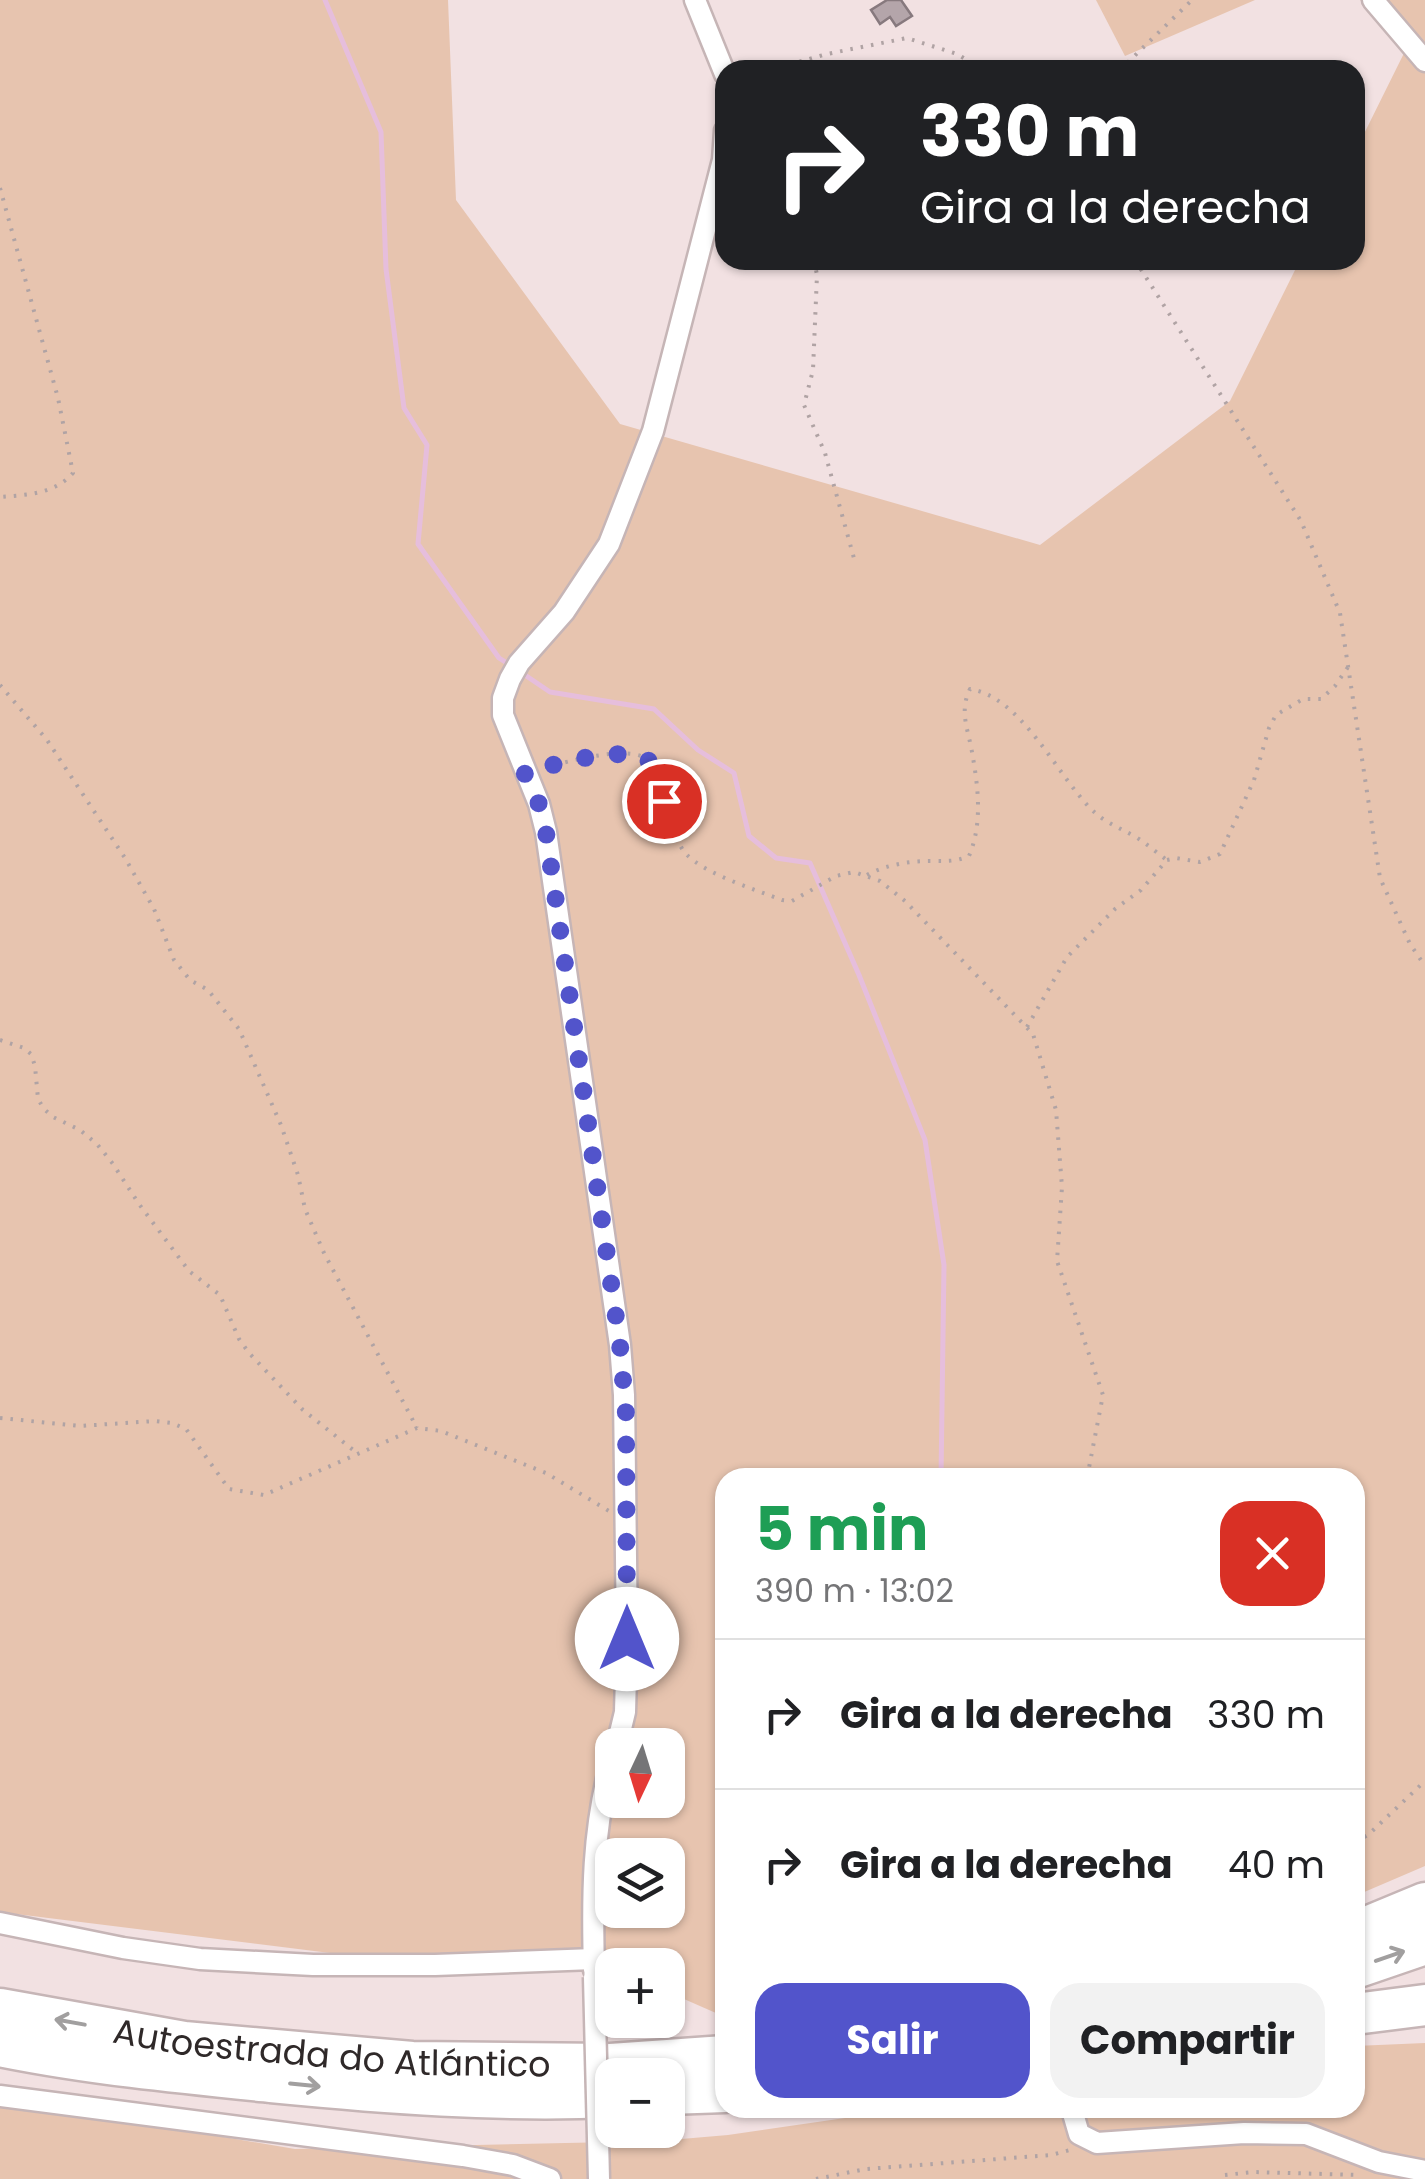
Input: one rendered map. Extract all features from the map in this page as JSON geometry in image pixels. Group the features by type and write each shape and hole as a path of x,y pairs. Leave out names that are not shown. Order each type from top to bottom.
{"highway":[{"path":"1365,1929 1425,1906"},
{"path":"1365,1965 1425,1944"},
{"path":"1365,2013 1425,2004"},
{"name":"Autoestrada do Atlántico","path":"0,2009 184,2042 412,2062 611,2064 715,2057"},
{"name":"Autoestrada do Atlántico","path":"0,2046 146,2069 410,2095 595,2098"},
{"path":"685,2093 715,2092"}],"street":[{"path":"696,0 720,60"},
{"path":"1373,0 1425,62"},
{"path":"620,1728 626,1695 626,1414 620,1345 546,832 539,804 503,715 503,698 514,671 564,612 610,544 654,431 715,191"},
{"path":"598,2179 594,1855 599,1818"},
{"path":"0,1923 200,1959 313,1965 594,1968"},
{"path":"0,2096 464,2156 512,2165 550,2179"},
{"path":"1074,2118 1086,2138 1097,2143 1244,2133 1306,2134 1379,2162 1425,2171"}],"path":[{"path":"1130,60 1192,0"},
{"path":"806,60 907,38 966,60"},
{"path":"0,188 58,398 73,473 63,484 30,494 0,496"},
{"path":"816,270 813,370 804,404 825,454 856,562"},
{"path":"1141,270 1301,521 1340,613 1380,878 1410,944 1425,966"},
{"path":"1027,1027 1067,957 1168,860 1200,862 1220,854 1254,780 1276,716 1302,699 1320,699 1335,686 1348,666"},
{"path":"0,685 47,740 125,858 154,909 174,960 190,980 208,990 238,1029 281,1125 305,1209 324,1253 417,1428"},
{"path":"865,876 901,864 957,862 970,856 977,838 978,801 963,717 964,699 970,689 996,698 1107,824 1135,837 1168,860"},
{"path":"524,772 611,754 650,761 684,852 717,874 792,902 836,876 854,872 880,881 905,901 1033,1034 1056,1110 1062,1188 1057,1261 1103,1395 1089,1468"},
{"path":"0,1040 31,1054 38,1099 44,1109 80,1130 105,1154 189,1271 220,1295 239,1339 250,1353 303,1410 358,1454"},
{"path":"0,1418 80,1426 172,1423 186,1430 229,1489 264,1495 417,1428 441,1431 546,1473 626,1522"},
{"path":"1365,1836 1425,1781"},
{"path":"816,2179 866,2169 1052,2155 1068,2152 1086,2138"},
{"path":"1225,2174 1358,2176 1379,2162"}],"shaded area":[{"path":"0,0 448,0 456,200 620,424 1040,545 1230,401 1295,270 1365,270 1365,132 1414,33 1360,0 1425,0 1425,1866 1365,1892 1365,1468 715,1468 715,2013 685,1999 685,1948 595,1948 595,1959 577,1951 346,1955 0,1912"},
{"path":"1096,0 1255,0 1125,56"},
{"path":"1425,2043 1425,2179 0,2179 0,2099 295,2149 595,2142 595,2148 685,2148 685,2139 845,2118 1365,2118 1365,2046"}],"building":[{"path":"887,0 901,0 912,16 896,26 890,17 880,24 871,10"}],"waterway":[{"path":"325,0 381,132 386,269 404,408 427,445 418,544 499,658 510,665"},
{"path":"519,671 550,692 654,709 698,750 734,773 749,836 776,858 810,863 925,1140 944,1265 941,1468"}],"route":[{"path":"627,1639 626,1414 620,1345 546,832 539,804 524,772 611,754 639,756 650,761 657,773 664,801"}]}
